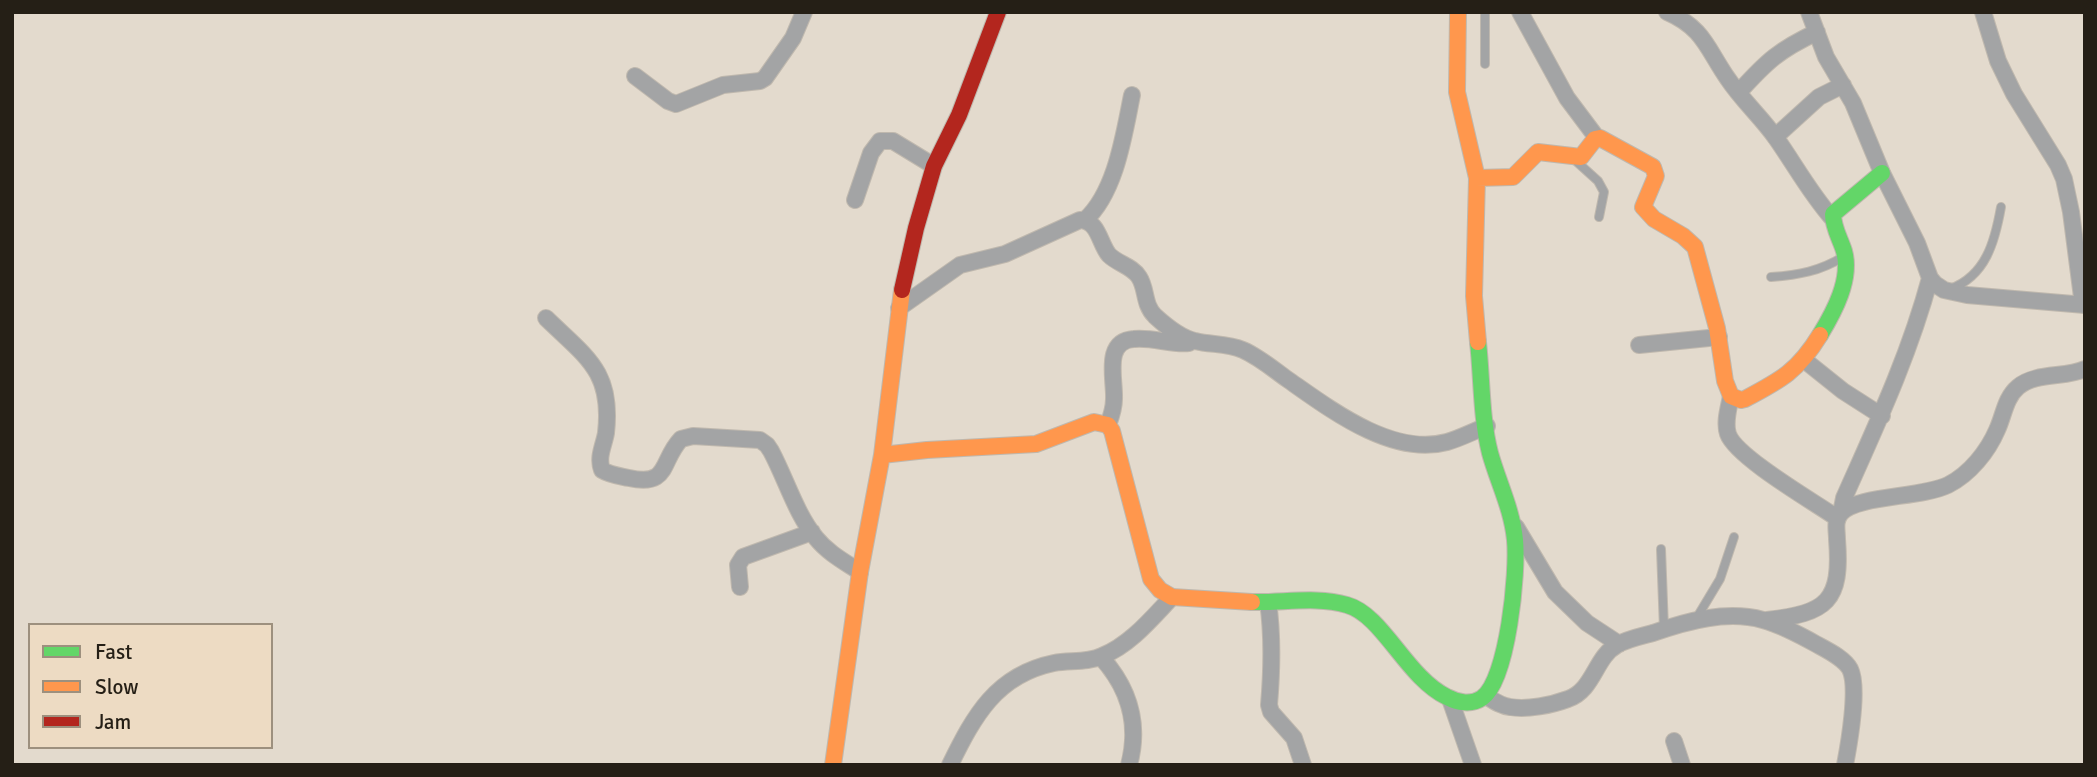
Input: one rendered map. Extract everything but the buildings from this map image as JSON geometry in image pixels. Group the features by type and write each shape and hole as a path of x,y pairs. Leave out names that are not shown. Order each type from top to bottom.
{"street":[{"path":"635,76 676,104 723,85 760,80 765,78 788,45 804,12"},
{"path":"833,765 860,572 882,455 899,308 916,228 934,166 959,115 998,12"},
{"path":"1458,12 1457,92 1477,178 1474,296 1491,461 1513,522 1555,592 1587,623 1619,644"},
{"path":"1520,12 1567,98 1597,138 1642,160 1656,171 1653,186 1644,202 1645,212 1687,237 1695,247 1719,337 1725,381 1731,396 1726,429 1736,446 1768,471 1839,515"},
{"path":"1667,12 1686,21 1703,37 1727,78 1775,137 1807,187 1832,218 1846,255 1844,284 1839,299 1803,359 1780,381 1745,399 1731,396"},
{"path":"1809,12 1826,57 1864,126 1882,173 1917,243 1930,278 1944,290 1967,295 2084,305 2064,179 2014,94 1998,61 1983,12"},
{"path":"1739,92 1762,66 1782,50 1817,32"},
{"path":"1775,137 1819,97 1843,85"},
{"path":"1085,220 1097,204 1115,167 1132,95"},
{"path":"1477,178 1513,177 1538,152 1581,157 1597,138"},
{"path":"855,200 871,153 880,141 893,141 934,166"},
{"path":"1832,218 1836,209 1882,173"},
{"path":"899,308 960,265 1005,254 1085,220 1098,232 1107,253 1138,274 1145,299 1153,314 1176,333 1195,341 1220,343 1243,350 1344,417 1387,437 1424,444 1447,442 1487,426"},
{"path":"1486,696 1512,708 1569,699 1584,689 1610,651 1619,644 1695,621 1731,617 1764,620 1799,616 1831,596 1839,575 1839,515 1844,498 1882,416 1917,327 1930,278"},
{"path":"546,318 596,367 601,376 605,391 606,416 606,433 599,460 602,470 609,474 649,480 659,476 681,439 693,436 760,440 767,444 771,451 812,532 826,548 860,572"},
{"path":"1639,345 1719,337"},
{"path":"1195,341 1184,344 1138,338 1124,342 1113,357 1114,397 1108,425 1116,443 1151,579 1156,588 1172,597 1338,603 1359,609 1413,671 1450,699 1465,704 1476,703 1486,696 1495,684 1505,642 1515,572 1513,522"},
{"path":"1803,359 1843,391 1882,416"},
{"path":"1839,515 1857,504 1910,496 1948,485 1970,470 1989,444 2016,388 2036,379 2085,369"},
{"path":"882,455 1036,444 1094,422 1108,425"},
{"path":"740,587 738,565 743,557 812,532"},
{"path":"950,765 974,718 996,691 1024,674 1052,664 1101,657 1117,649 1172,597"},
{"path":"1268,602 1273,656 1269,705 1271,712 1294,737 1303,765"},
{"path":"1764,620 1825,649 1845,662 1851,670 1853,685 1845,765"},
{"path":"1101,657 1119,679 1133,716 1135,734 1129,765"},
{"path":"1450,699 1473,765"},
{"path":"1674,741 1682,765"}],"lane":[{"path":"1485,12 1485,64"},
{"path":"1572,157 1602,187 1604,199 1599,217"},
{"path":"1944,290 1965,283 1982,265 1994,240 2001,207"},
{"path":"1771,277 1810,273 1846,255"},
{"path":"1695,621 1720,579 1734,537"},
{"path":"1661,549 1664,629"}],"traffic: fast":[{"path":"1820,335 1836,306 1846,273 1844,251 1833,214 1882,173"},
{"path":"1252,602 1312,600 1347,605 1372,621 1432,688 1460,702 1474,702 1482,698 1499,670 1505,648 1513,599 1516,555 1511,517 1487,440 1478,342"}],"traffic: slow":[{"path":"1458,12 1457,92 1477,178 1474,296 1478,342"},
{"path":"1477,178 1513,177 1538,152 1581,157 1595,139 1600,138 1653,167 1656,176 1643,207 1654,219 1683,236 1695,247 1717,328 1725,381 1731,396 1745,399 1779,380 1804,358 1820,335"},
{"path":"833,765 860,572 882,455 902,290"},
{"path":"882,455 1036,444 1094,422 1108,425 1112,431 1151,579 1160,590 1172,597 1252,602"}],"traffic: jam":[{"path":"902,290 934,166 959,115 998,12"}]}
